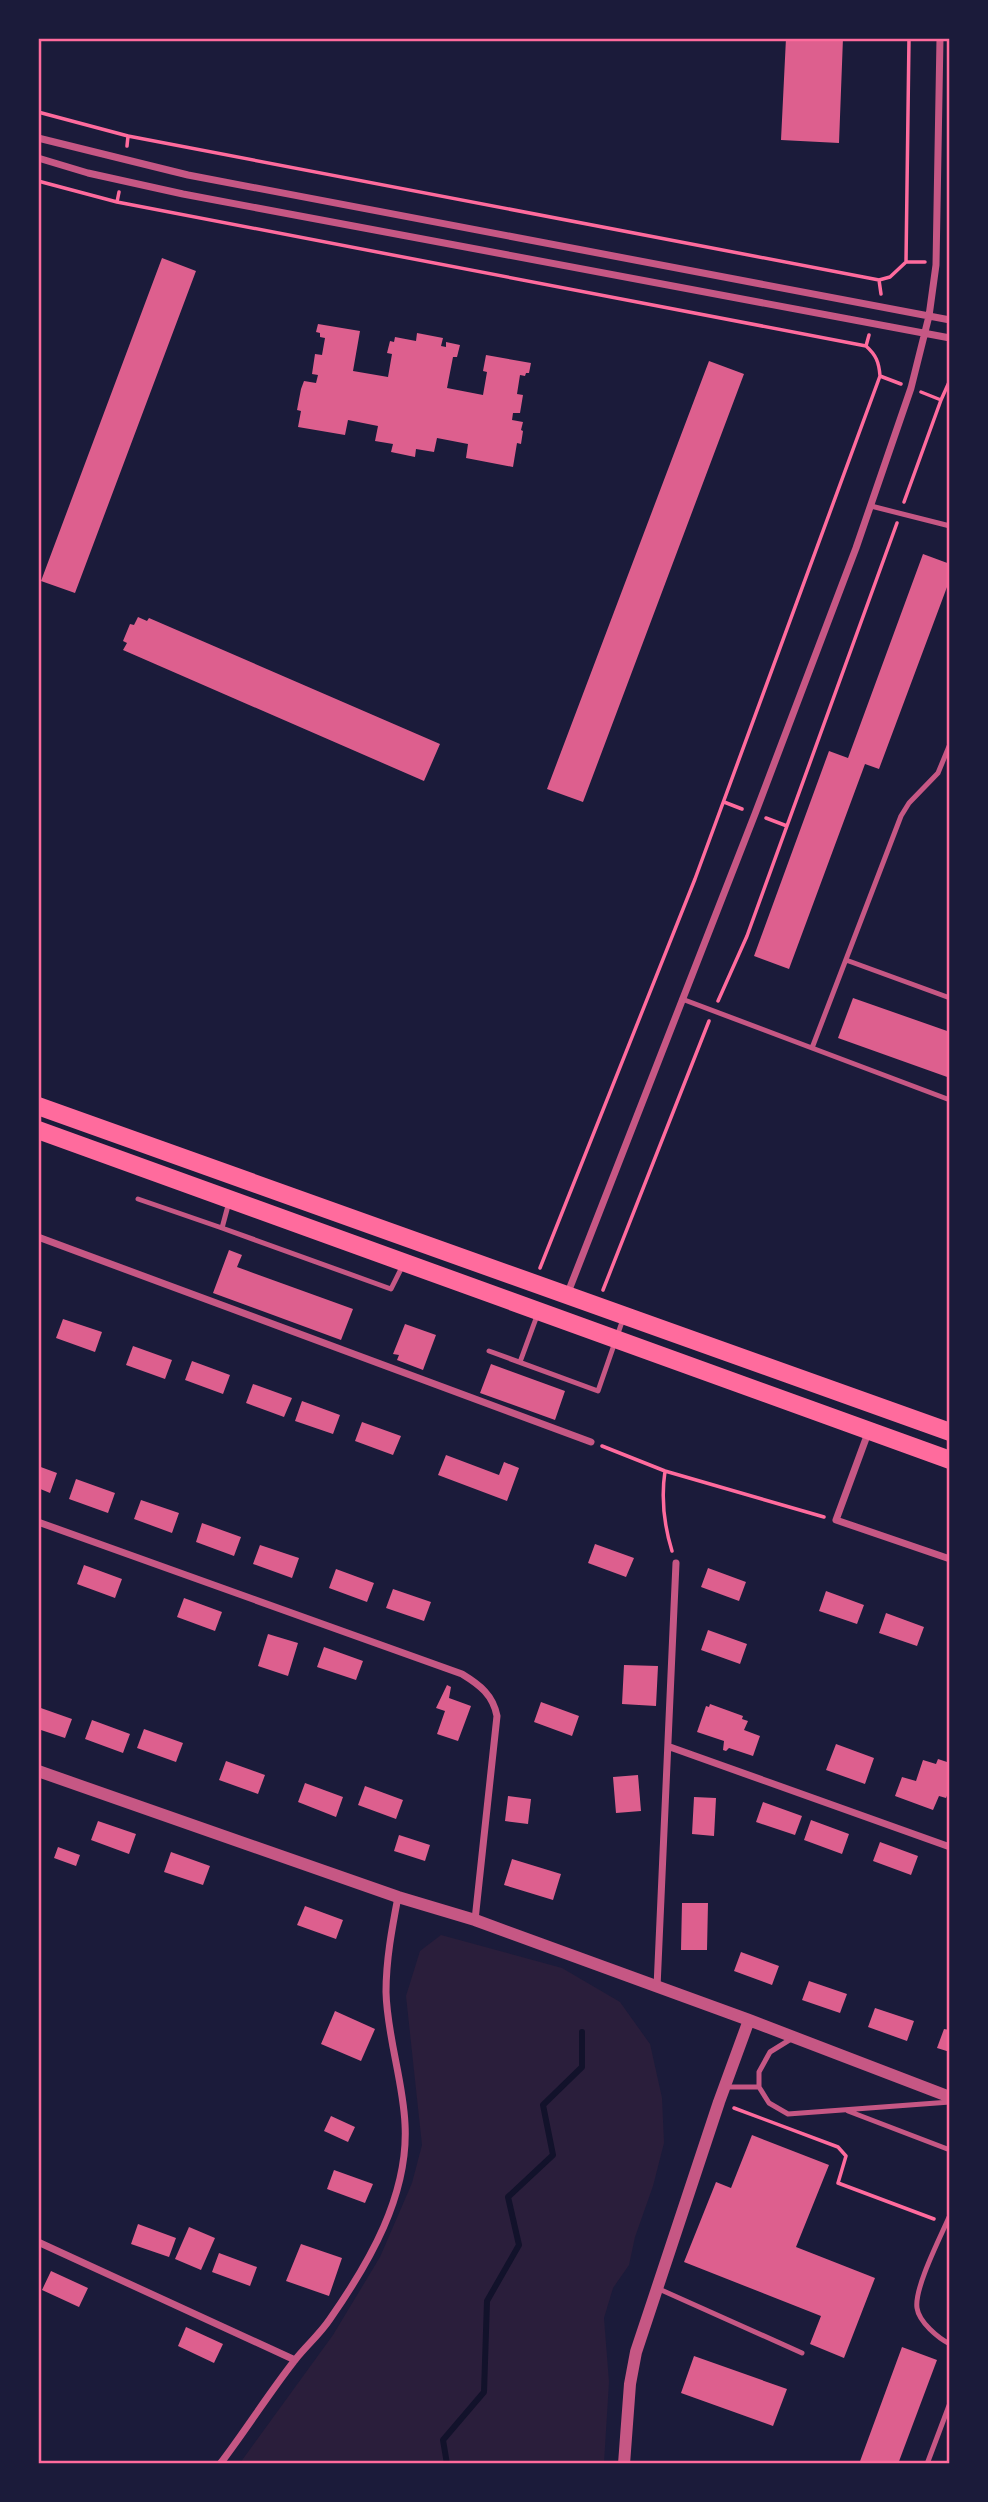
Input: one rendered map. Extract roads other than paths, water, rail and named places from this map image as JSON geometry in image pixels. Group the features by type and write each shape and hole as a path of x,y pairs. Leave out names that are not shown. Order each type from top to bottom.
{"main road":[{"path":"38,1106 950,1433"},
{"path":"38,1130 950,1460"}],"street":[{"path":"567,1295 871,506 911,388 926,333 936,265 940,38"},
{"path":"38,138 188,175 950,320"},
{"path":"38,158 88,173 183,194 950,338"},
{"path":"38,1237 591,1442"},
{"path":"869,1431 836,1520 950,1559"},
{"path":"38,1522 462,1674 480,1685 491,1697 497,1716 475,1920"},
{"path":"657,1987 670,1747 676,1563"},
{"path":"670,1747 950,1847"},
{"path":"38,1771 398,1897 475,1920 749,2020 950,2099"},
{"path":"220,2463 295,2360 329,2321 364,2265 397,2197 405,2149 405,2122 386,1993 388,1950 398,1897"},
{"path":"624,2463 630,2384 636,2352 749,2020"},
{"path":"38,2242 295,2360"}],"lane":[{"path":"871,506 950,526"},
{"path":"812,1048 901,816 909,803 938,774 950,744"},
{"path":"846,960 950,998"},
{"path":"682,999 950,1100"},
{"path":"138,1199 391,1289 405,1261"},
{"path":"222,1228 230,1199"},
{"path":"520,1362 540,1310"},
{"path":"489,1351 598,1391 625,1316"},
{"path":"794,2037 770,2052 759,2072 759,2087 769,2103 788,2113 950,2099"},
{"path":"724,2087 759,2087"},
{"path":"844,2110 950,2150"},
{"path":"950,2215 916,2297 917,2312 939,2339 950,2344"},
{"path":"656,2288 802,2353"},
{"path":"927,2463 950,2403"}],"waterway":[{"path":"447,2464 443,2440 484,2392 487,2301 519,2245 508,2197 553,2155 543,2105 582,2067 582,2032"}]}
